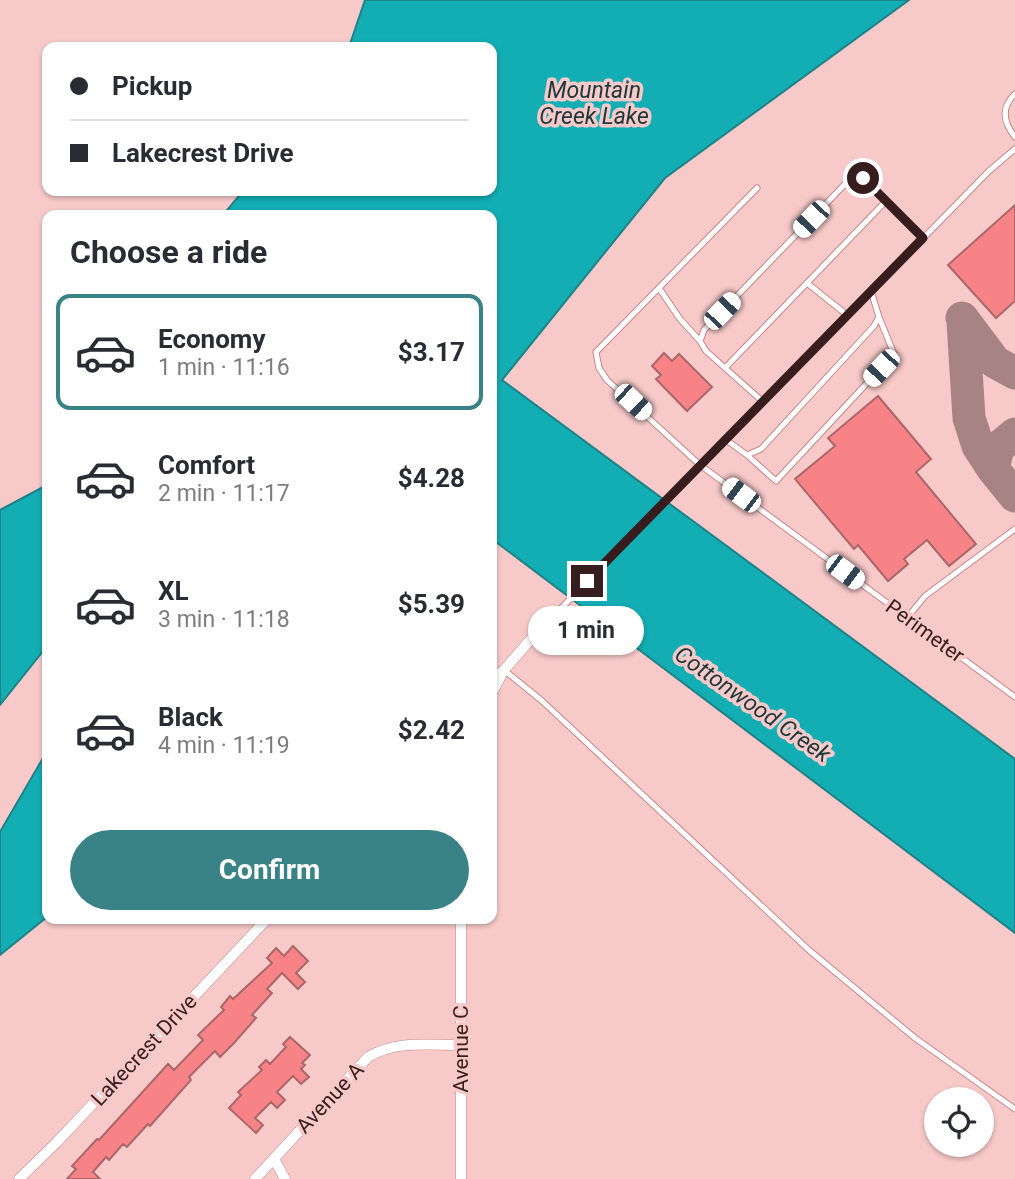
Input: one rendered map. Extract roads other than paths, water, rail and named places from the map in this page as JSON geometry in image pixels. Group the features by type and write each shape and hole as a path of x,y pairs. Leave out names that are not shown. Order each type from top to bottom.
{"street":[{"path":"497,676 532,638"},
{"path":"497,683 504,670"},
{"name":"Lakecrest Drive","path":"19,1179 262,924"},
{"name":"Avenue C","path":"461,924 461,1179"},
{"name":"Avenue A","path":"255,1179 368,1057 382,1049 398,1045 461,1045"},
{"path":"274,1159 285,1179"}],"lane":[{"path":"1015,94 1007,102 1004,116 1015,137"},
{"path":"532,638 871,290 989,171 1015,149"},
{"path":"700,341 704,330 847,182 855,178 863,178 923,238"},
{"path":"757,188 659,288 706,351 762,401"},
{"path":"725,368 886,201"},
{"path":"807,283 847,315"},
{"name":"Perimeter","path":"659,288 596,352 599,368 607,380 700,465 1015,697"},
{"path":"725,439 776,481 894,354 871,290"},
{"path":"747,455 761,449 874,326 879,317"},
{"path":"907,618 925,596 1015,528"},
{"path":"504,670 550,709 810,951 915,1038 1015,1109"}],"water":[{"name":"Mountain Creek Lake","path":"365,0 909,0 665,178 502,380 1015,759 1015,933 497,543 497,210 227,210 239,196 497,196 497,42 351,42"},
{"path":"42,488 42,652 0,705 0,510"},
{"path":"42,760 42,921 0,955 0,832"}],"water label":[{"name":"Cottonwood Creek","path":"753,704"}]}
